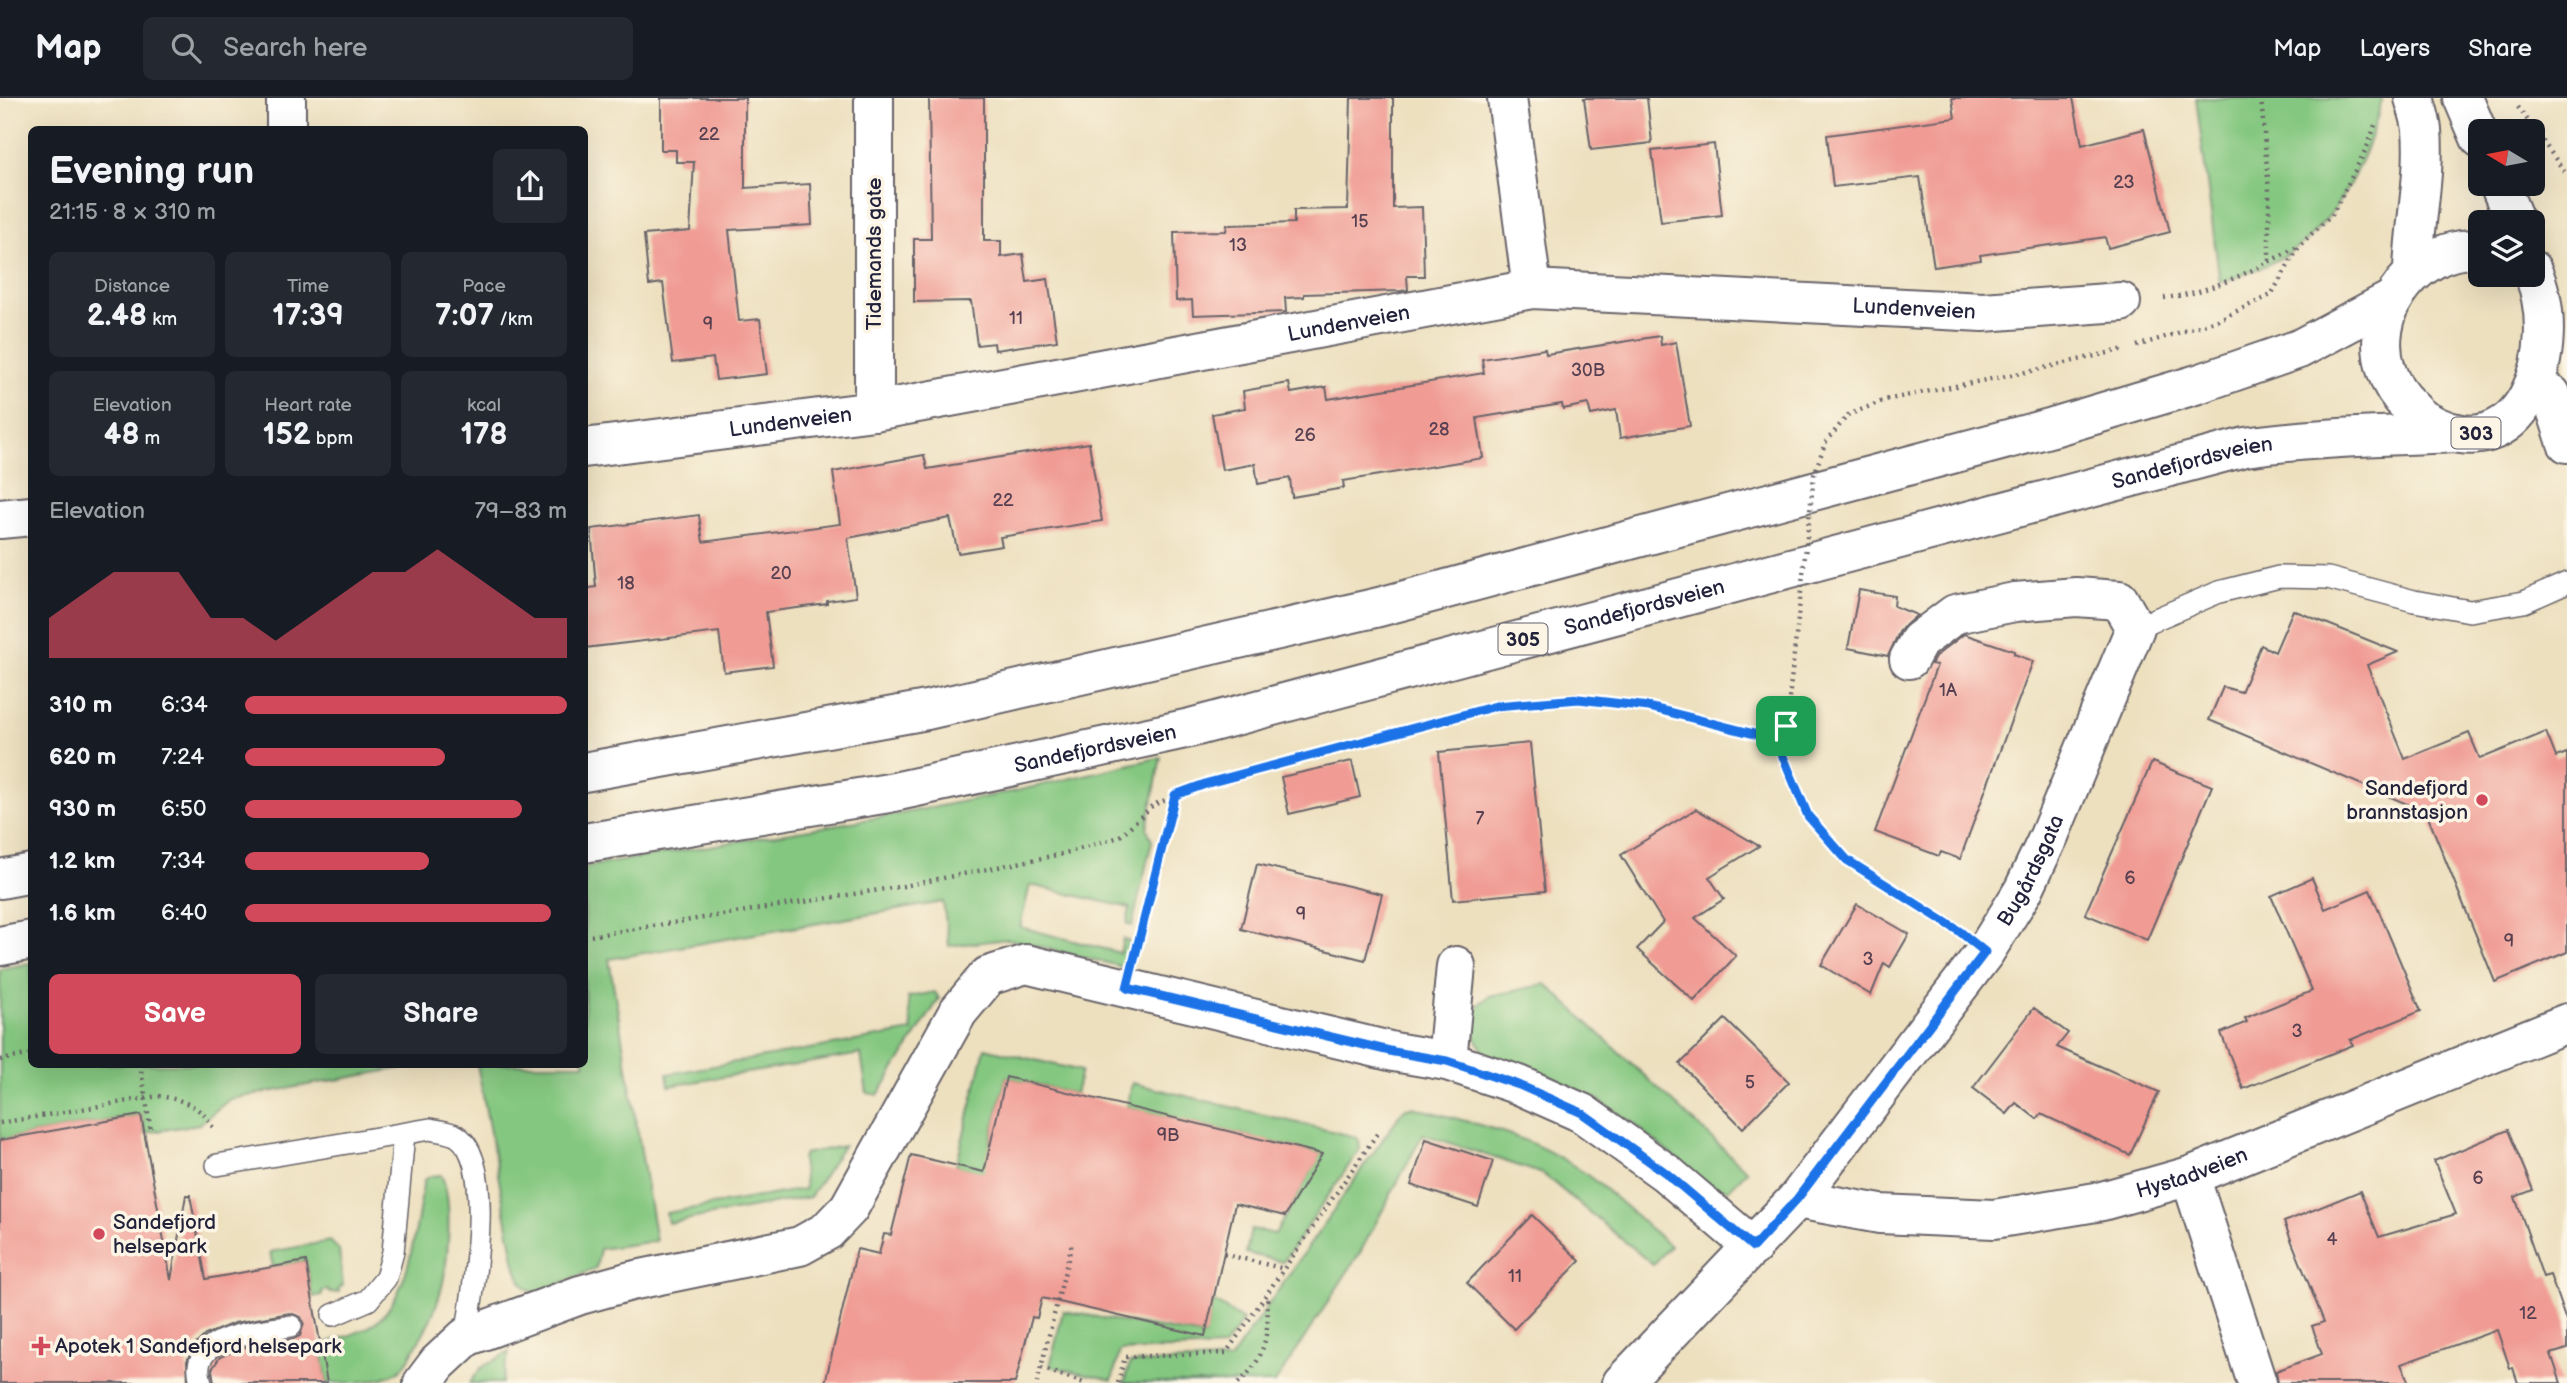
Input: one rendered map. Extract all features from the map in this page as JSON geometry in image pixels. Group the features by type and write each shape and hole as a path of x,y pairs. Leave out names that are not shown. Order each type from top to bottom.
{"street":[{"path":"286,98 286,126"},
{"name":"Tidemands gate","path":"874,98 874,411"},
{"path":"1507,98 1532,289"},
{"name":"303","path":"2414,98 2422,129 2421,180 2414,239 2402,286 2381,333 2384,367 2400,398 2425,421 2457,433 2493,433 2526,419 2559,391 2567,342 2563,316 2545,278"},
{"path":"2463,98 2472,119"},
{"path":"588,771 927,710 1379,607 2053,427 2198,384 2299,349 2402,286 2441,255 2468,250"},
{"name":"Lundenveien","path":"588,447 874,411 1532,289 1983,312 2121,302"},
{"path":"2559,391 2567,443"},
{"name":"Sandefjordsveien","path":"588,842 889,793 1190,728 2245,447 2307,439 2457,433"},
{"path":"0,519 28,516"},
{"path":"1909,659 1919,640 1955,614 2015,602 2076,597 2119,600 2135,628"},
{"name":"Bugårdsgata","path":"1622,1383 1797,1199 1985,952 2023,891 2049,836 2135,628"},
{"path":"0,879 28,874"},
{"path":"0,946 28,941"},
{"path":"423,1383 438,1363 466,1337 600,1289 800,1246 827,1231 849,1208 958,1012 988,976 1026,964 1394,1052 1447,1061 1519,1085 1582,1113 1666,1173 1753,1247"},
{"path":"1447,1061 1456,966"},
{"name":"Hystadveien","path":"1797,1199 1880,1214 1993,1219 2102,1201 2190,1176 2567,1023"},
{"path":"2190,1176 2257,1383"}],"lane":[{"path":"2135,628 2219,592 2279,577 2328,578 2414,601 2470,611 2524,603 2567,583"},
{"path":"217,1164 430,1129 456,1135 466,1146 476,1170 480,1202 476,1270 466,1337"},
{"path":"333,1315 368,1300 386,1278 393,1252 404,1134"},
{"path":"201,1383 199,1366 205,1352 223,1338 291,1326"}],"path":[{"path":"2261,98 2269,191 2269,262"},
{"path":"2512,98 2567,175"},
{"path":"2121,302 2178,296 2245,275 2300,245 2332,215 2369,144 2375,122"},
{"path":"1782,754 1814,475 1825,443 1848,415 1885,400 2031,371 2152,341 2218,320 2271,295 2300,245"},
{"path":"588,936 904,886 1062,853 1119,837 1153,805 1208,783 1496,706 1579,699 1638,705 1766,737 1782,754 1808,816 1847,860 1959,931 1985,952"},
{"path":"1766,737 1786,726"},
{"path":"1127,988 1175,795"},
{"path":"0,1060 28,1055"},
{"path":"141,1068 151,1132"},
{"path":"0,1123 159,1096 177,1098 207,1116 213,1129 217,1164"},
{"path":"1118,1383 1125,1357 1226,1353 1379,1131"},
{"path":"1037,1383 1072,1243"},
{"path":"1224,1254 1285,1269"},
{"path":"1238,1383 1255,1366 1264,1350 1268,1332 1267,1294"},
{"path":"1041,1368 1084,1383"}],"green space":[{"path":"2196,98 2381,98 2382,101 2352,178 2331,214 2317,230 2285,256 2220,283"},
{"path":"1161,757 1147,828 1152,841 1132,926 1127,924 1130,908 1030,885 1020,927 1120,953 1123,939 1129,941 1123,967 1008,939 949,946 943,902 609,959 656,1241 600,1249 596,1268 539,1293 529,1290 522,1283 515,1264 478,1068 588,1068 588,866 899,814 1016,791"},
{"path":"28,964 28,1068 403,1068 230,1099 199,1124 145,1133 141,1115 0,1140 0,969"},
{"path":"1546,984 1747,1171 1728,1190 1707,1185 1634,1124 1598,1100 1546,1074 1493,1057 1483,1051 1473,1033 1471,1022 1479,1004 1490,996"},
{"path":"935,992 939,999 878,1095 867,1093 861,1054 669,1086 667,1074 912,1031 908,997"},
{"path":"985,1048 1081,1071 1075,1094 1006,1077 990,1144 1002,1177 956,1166"},
{"path":"1132,1083 1356,1137 1360,1149 1283,1262 1246,1253 1251,1229 1275,1234 1321,1154 1127,1107"},
{"path":"1413,1107 1507,1134 1561,1158 1603,1188 1670,1246 1653,1265 1543,1174 1423,1134 1361,1251 1275,1383 1124,1383 1130,1363 1230,1360 1401,1113 1406,1108"},
{"path":"843,1146 810,1197 668,1223 666,1213 805,1189 802,1158 804,1154"},
{"path":"441,1175 445,1186 448,1217 445,1270 435,1310 410,1357 398,1372 390,1376 362,1382 324,1383 327,1382 321,1345 372,1325 385,1313 395,1298 410,1259 424,1180"},
{"path":"330,1241 339,1250 343,1286 339,1287 339,1292 322,1291 322,1295 312,1297 306,1261 273,1267 270,1252"},
{"path":"1213,1301 1243,1320 1224,1347 1120,1351 1112,1380 1050,1366 1063,1311 1204,1336"},
{"path":"509,1352 502,1383 470,1383 481,1368"}],"building":[{"path":"661,98 745,98 745,188 810,184 812,225 729,230 739,321 760,319 767,374 716,380 713,358 673,363 663,283 649,285 644,235 690,231 694,162 676,162 676,150 661,150"},
{"path":"929,98 984,98 984,241 1001,241 1001,257 1023,254 1027,282 1048,279 1057,341 995,350 994,343 977,345 971,301 914,302 914,239 931,239"},
{"path":"1351,98 1393,98 1393,208 1422,207 1424,276 1407,276 1408,290 1304,294 1304,297 1285,298 1286,312 1193,315 1192,300 1176,301 1174,232 1226,231 1227,225 1294,223 1294,210 1348,209"},
{"path":"1584,98 1647,98 1652,143 1591,150"},
{"path":"1952,98 2073,98 2082,145 2144,129 2170,232 2108,248 2105,237 1980,255 1981,260 1934,267 1920,177 1833,187 1827,135 1955,118"},
{"path":"1714,144 1722,215 1661,222 1652,151"},
{"path":"1660,336 1661,345 1676,342 1690,426 1620,438 1616,410 1591,415 1588,404 1563,409 1562,404 1477,418 1483,458 1343,481 1344,488 1292,497 1290,478 1258,484 1255,464 1222,470 1212,414 1245,408 1243,391 1289,383 1291,393 1326,387 1328,399 1484,373 1482,359 1545,349 1546,354"},
{"path":"1089,443 1102,521 1000,537 1002,546 958,553 950,518 848,538 856,597 827,601 827,604 766,612 773,666 724,672 719,632 588,648 588,588 596,587 591,529 699,515 703,542 840,524 833,472 924,455 927,469"},
{"path":"1859,590 1895,596 1894,606 1917,615 1900,630 1888,656 1848,648"},
{"name":"Sandefjord brannstasjon","path":"2293,610 2398,652 2367,665 2405,759 2469,733 2480,759 2546,732 2556,757 2567,753 2567,952 2495,982 2426,812 2209,720 2223,687 2241,692 2261,645 2275,652"},
{"path":"1964,634 2014,651 2014,654 2033,661 1960,859 1941,852 1939,856 1875,832 1937,665 1931,664 1936,656"},
{"path":"1530,743 1545,891 1453,900 1439,752"},
{"path":"1352,761 1360,797 1289,814 1281,777"},
{"path":"2152,762 2212,786 2147,940 2085,914"},
{"path":"1696,809 1759,846 1709,877 1724,899 1695,918 1736,956 1694,1001 1637,949 1663,922 1621,855"},
{"path":"1257,864 1382,894 1365,960 1241,929"},
{"path":"2312,878 2325,909 2370,890 2421,1011 2350,1040 2353,1045 2243,1089 2221,1033 2247,1022 2245,1018 2312,991 2271,896"},
{"path":"1857,904 1909,934 1890,967 1884,963 1871,995 1821,965"},
{"path":"2034,1008 2068,1033 2057,1047 2159,1092 2130,1155 2041,1114 2037,1119 2016,1103 2007,1114 1973,1088"},
{"path":"1725,1019 1789,1082 1743,1128 1680,1064"},
{"path":"1006,1077 1322,1154 1285,1216 1235,1204 1205,1336 1042,1298 1037,1318 1032,1317 1015,1383 825,1383 857,1249 879,1254 884,1234 891,1235 911,1155 984,1172"},
{"name":"Sandefjord helsepark","path":"141,1115 171,1280 186,1195 190,1195 206,1279 306,1261 327,1383 214,1383 212,1369 220,1357 241,1348 300,1336 304,1323 301,1317 290,1313 234,1323 205,1335 194,1346 187,1361 188,1383 0,1383 0,1140"},
{"path":"2508,1130 2533,1190 2515,1197 2543,1277 2550,1275 2567,1324 2567,1349 2551,1354 2561,1383 2518,1383 2497,1330 2401,1364 2409,1383 2278,1383 2276,1371 2322,1354 2312,1326 2324,1322 2284,1222 2360,1191 2379,1237 2456,1214 2434,1161"},
{"path":"1426,1139 1493,1161 1478,1207 1411,1185"},
{"path":"1532,1215 1580,1261 1514,1329 1467,1283"}],"place":[{"name":"Sandefjord brannstasjon","path":"2482,800"},
{"name":"Sandefjord helsepark","path":"99,1234"},
{"name":"Apotek 1 Sandefjord helsepark","path":"41,1346"}],"route":[{"path":"1579,699 1649,707 1766,737 1786,726 1782,754 1808,816 1847,860 1959,931 1985,952 1797,1199 1753,1247 1666,1173 1582,1113 1519,1085 1447,1061 1394,1052 1127,988 1175,795 1208,783 1496,706 1579,699"}]}
